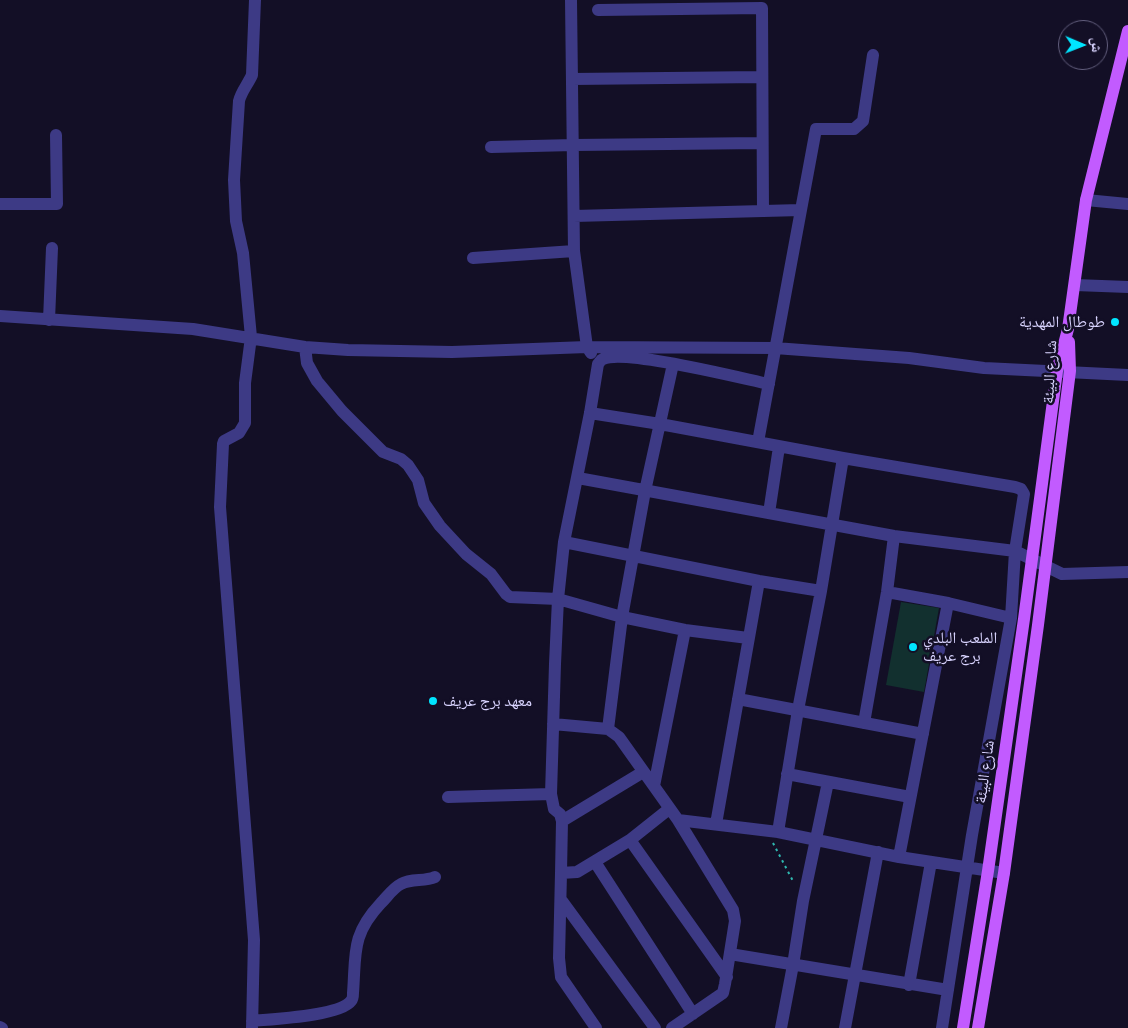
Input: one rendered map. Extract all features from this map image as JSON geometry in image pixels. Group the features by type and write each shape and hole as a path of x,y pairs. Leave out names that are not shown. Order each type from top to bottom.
{"main road":[{"name":"شارع البيئة","path":"978,1028 1004,872 1038,625 1063,371 1086,200 1128,31"},
{"name":"شارع البيئة","path":"963,1028 988,871 1032,560 1063,371"}],"street":[{"path":"255,0 252,75 249,83 240,95 234,180 236,221 243,253 251,337 245,382 245,423 239,433 224,441 223,444 220,506 254,940 252,1025 332,1011 351,1001 356,946 372,912 400,884 435,877"},
{"path":"571,0 574,251 587,347 599,362 578,478 564,542 558,599 551,794 554,809 560,814 562,821 561,977 596,1028"},
{"path":"598,10 762,8 763,211"},
{"path":"758,442 816,129 854,129 863,121 873,55"},
{"path":"572,79 762,76"},
{"path":"0,204 57,204 56,135"},
{"path":"491,147 574,144 762,143"},
{"path":"1086,200 1128,204"},
{"path":"574,216 801,210"},
{"path":"49,320 52,248"},
{"path":"473,258 574,251"},
{"path":"1074,285 1128,287"},
{"path":"0,316 193,329 305,347 348,350 452,352 587,347 775,348 909,358 984,368 1128,375"},
{"path":"305,347 307,363 317,381 342,411 383,452 401,459 408,466 418,480 421,495 429,510 466,554 491,574 510,597 558,599 622,617 685,630 748,638"},
{"path":"599,362 606,358 621,357 673,364 769,384"},
{"path":"608,729 622,617 645,491 673,364"},
{"path":"590,413 1021,490 1024,494 1015,552 1011,618 972,835 942,1028"},
{"path":"769,513 779,447"},
{"path":"772,831 787,774 821,591 843,458"},
{"path":"578,478 894,536 1015,552 1062,574 1128,572"},
{"path":"864,723 887,592 894,536"},
{"path":"564,542 759,581 821,591"},
{"path":"716,824 759,581"},
{"path":"887,592 948,603 1011,618"},
{"path":"899,857 948,603"},
{"path":"654,786 685,630"},
{"path":"738,699 923,734"},
{"path":"553,724 608,729 615,733 678,820 733,910 735,921 723,993 672,1028"},
{"path":"562,821 643,772"},
{"path":"787,774 910,797"},
{"path":"781,1028 803,901 828,782"},
{"path":"448,797 551,794"},
{"path":"562,873 577,872 595,862 630,840 669,809"},
{"path":"678,820 772,831 899,857 1004,872"},
{"path":"630,840 726,977"},
{"path":"845,1028 878,852"},
{"path":"595,862 693,1014"},
{"path":"909,985 930,862"},
{"path":"562,901 656,1028"},
{"path":"730,954 854,976 948,990"}],"path":[{"path":"772,831 794,883"}],"green space":[{"name":"الملعب البلدي برج عريف","path":"901,602 939,608 924,692 886,685"}],"place":[{"name":"طوطال المهدية","path":"1115,322"},
{"name":"الملعب البلدي برج عريف","path":"913,647"},
{"name":"معهد برج عريف","path":"433,701"}]}
